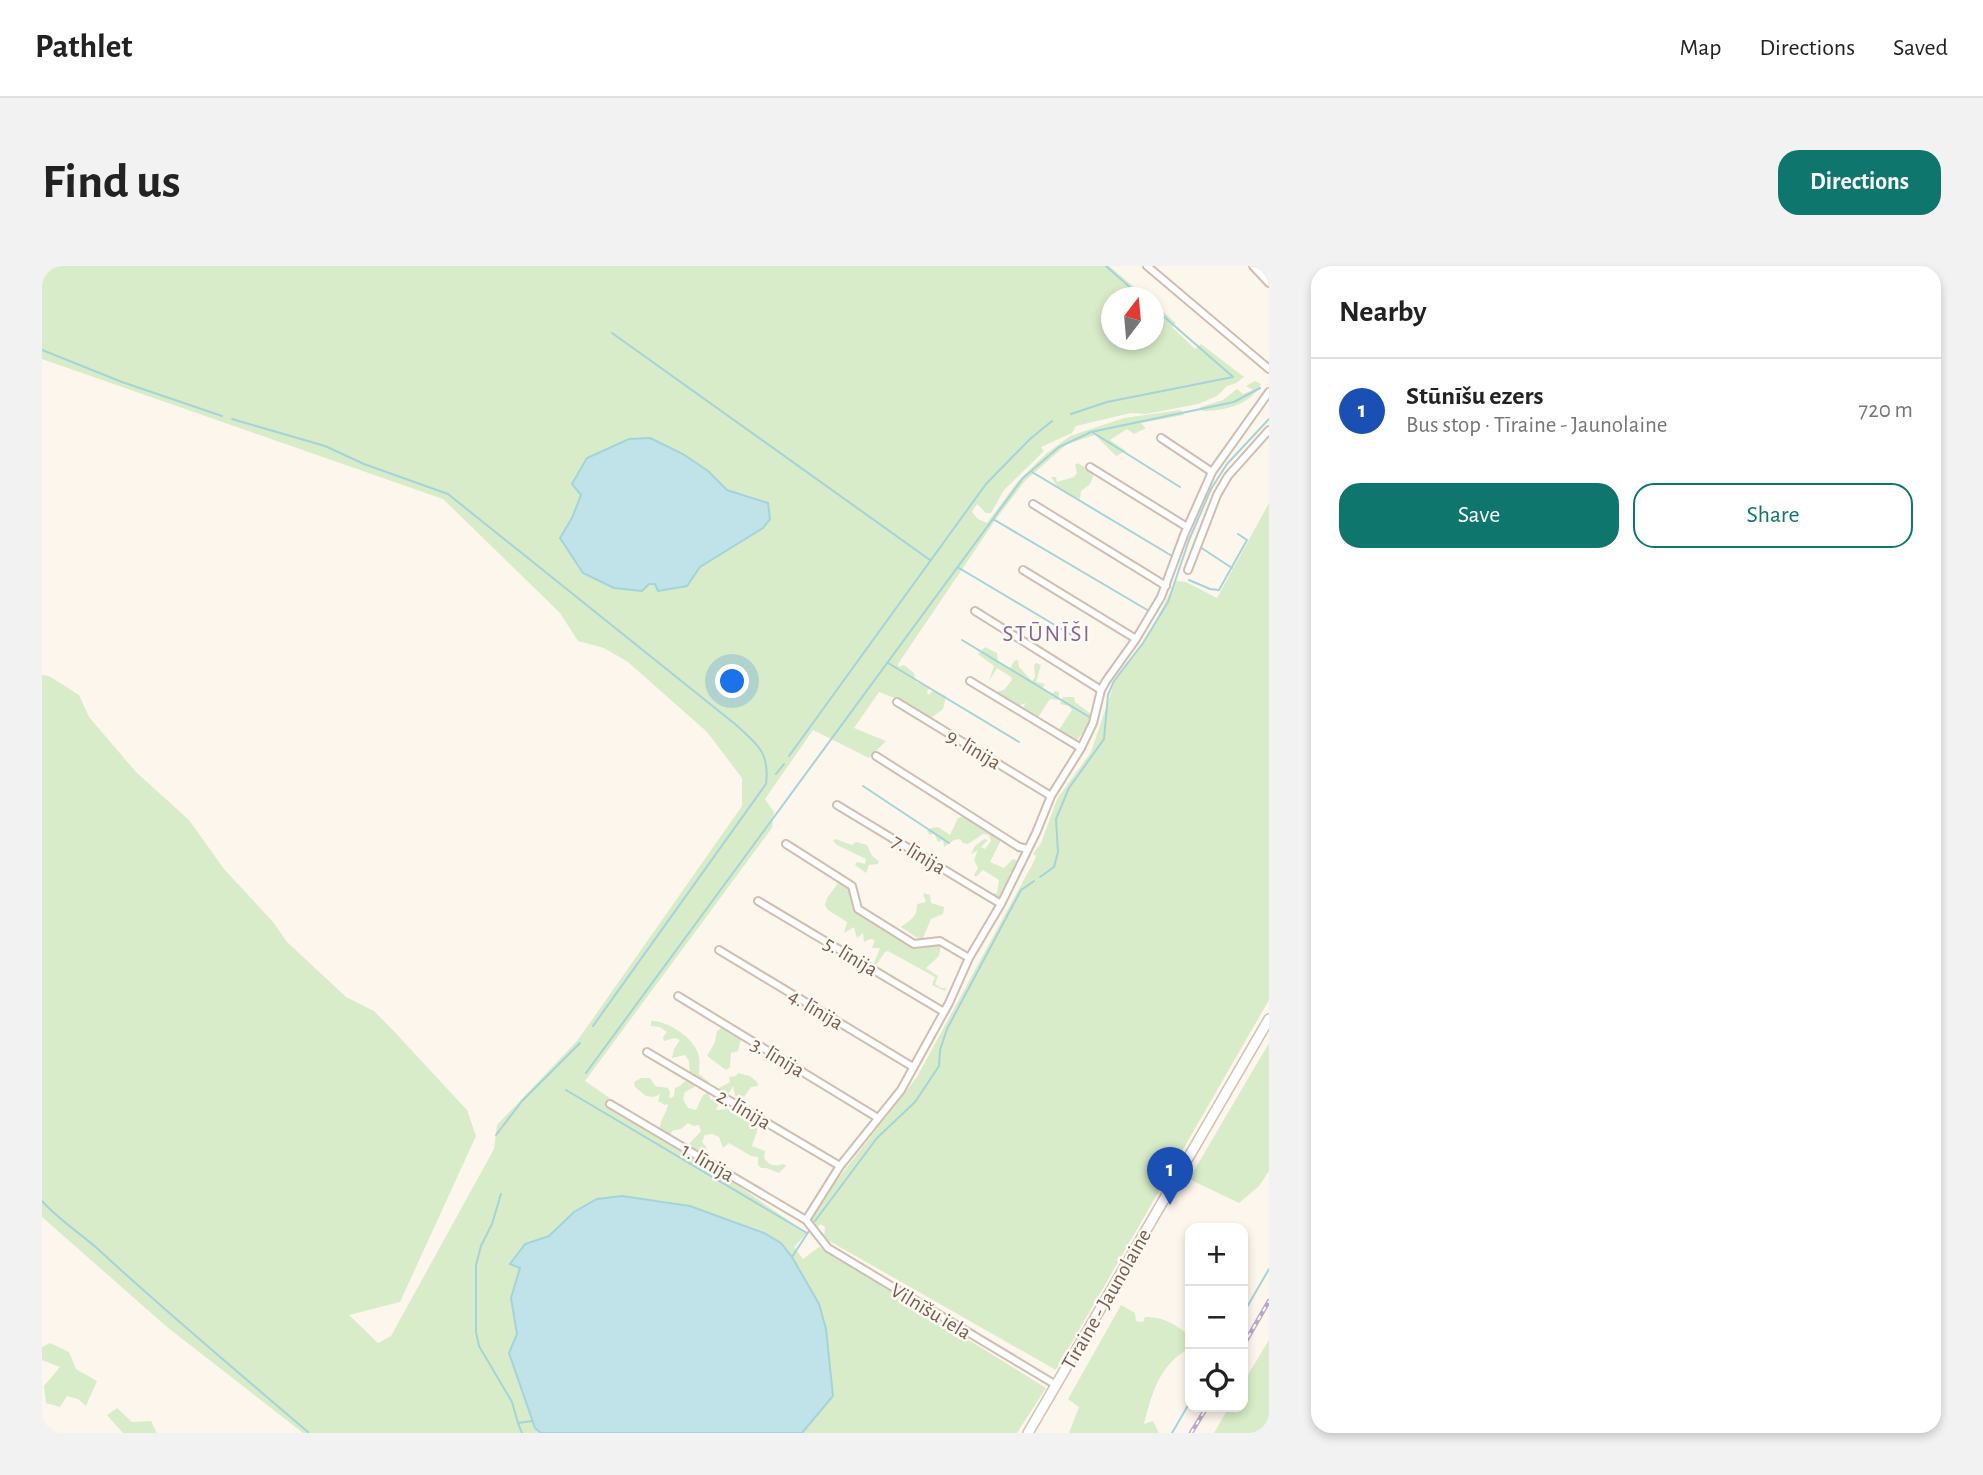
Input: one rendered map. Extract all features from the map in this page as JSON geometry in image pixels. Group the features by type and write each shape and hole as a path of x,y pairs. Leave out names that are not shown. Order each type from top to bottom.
{"main road":[{"name":"Tīraine - Jaunolaine","path":"1028,1433 1269,1019"}],"street":[{"path":"1147,266 1269,369"},
{"path":"1253,266 1269,283"},
{"path":"1262,276 1269,271"},
{"path":"806,1220 840,1166 901,1090 914,1067 969,958 1001,904 1051,796 1081,748 1098,710 1101,690 1136,639 1166,586 1187,527 1212,471 1269,392"},
{"path":"1188,570 1198,539 1223,486 1269,430"},
{"path":"1161,438 1212,471"},
{"path":"1090,467 1187,527"},
{"path":"1033,504 1166,586"},
{"path":"1023,570 1136,639"},
{"path":"975,611 1101,690"},
{"path":"970,681 1081,748"},
{"name":"9. līnija","path":"897,702 1051,796"},
{"path":"876,756 1019,847 1028,849"},
{"name":"7. līnija","path":"837,805 1001,904"},
{"path":"786,844 852,886 858,909 914,944 940,941 969,958"},
{"name":"5. līnija","path":"758,901 944,1012"},
{"name":"4. līnija","path":"719,950 914,1067"},
{"name":"3. līnija","path":"678,996 878,1118"},
{"name":"2. līnija","path":"647,1052 840,1166"},
{"name":"1. līnija","path":"610,1104 806,1220"},
{"name":"Vilnīšu iela","path":"806,1220 828,1248 864,1272 1056,1385"}],"green space":[{"path":"42,266 1109,266 1134,287 1101,287 1101,350 1164,350 1164,313 1176,323 1172,327 1195,349 1201,344 1244,377 1227,386 1217,396 1198,404 1146,414 1131,413 1076,426 1072,433 1041,447 1044,451 1004,490 991,513 986,513 977,504 972,512 987,523 1018,481 1047,453 1070,436 1124,418 1181,410 1184,415 1141,423 1146,428 1134,434 1127,429 1110,440 1126,451 1116,456 1095,435 1067,444 1025,481 996,519 898,664 899,667 904,665 914,673 916,682 930,687 928,695 933,691 946,696 943,709 930,719 911,708 910,704 879,692 854,728 886,741 869,758 813,730 765,799 774,812 772,828 585,1081 807,1233 794,1247 803,1259 819,1247 1046,1388 1017,1433 802,1433 833,1396 826,1329 819,1305 792,1256 781,1243 764,1233 690,1206 658,1200 575,1212 549,1236 525,1244 511,1264 520,1268 511,1298 517,1334 509,1353 535,1428 541,1433 303,1433 167,1327 42,1217 42,675 49,676 79,695 89,717 136,772 189,820 224,869 273,922 287,942 346,997 374,1011 467,1110 476,1136 400,1302 349,1315 378,1343 391,1336 494,1149 497,1125 577,1041 742,806 742,778 707,732 628,662 604,648 578,641 560,613 443,499 42,359","holes":["708,471 727,490 750,496 763,528 700,567 687,586 649,584 642,591 614,588 583,573 560,538 572,518 581,494"]},
{"path":"1255,381 1261,384 1244,402 1219,410 1202,411 1200,407 1223,400 1237,389 1243,394 1253,390 1246,386"},
{"path":"1077,463 1095,472 1090,484 1081,491 1080,499 1059,489 1051,477 1056,477 1057,482 1074,477"},
{"path":"1269,503 1269,1000 1056,1370 824,1238 825,1227 820,1224 817,1228 806,1220 917,1077 1034,861 1036,856 1033,854 1041,843 1057,799 1091,752 1117,675 1148,636 1176,581 1186,582 1217,598"},
{"path":"985,647 997,653 998,662 1010,669 1014,661 1018,660 1019,667 1032,681 1035,677 1034,665 1041,665 1036,682 1045,684 1042,689 1051,695 1055,691 1059,692 1059,700 1050,699 1037,719 1022,709 1026,703 1016,707 997,695 995,692 1004,690 1012,680 997,668 989,681 994,666 978,654"},
{"path":"1063,697 1074,697 1075,702 1091,714 1086,729 1076,741 1058,731 1072,710 1069,706 1060,704"},
{"path":"963,816 1001,840 990,862 1004,868 1013,859 1018,861 999,898 989,894 997,893 999,880 983,870 976,877 974,875 978,868 974,860 978,850 971,854 975,846 984,839 988,840 981,847 985,849 991,841 989,835 983,834 968,844 960,839 954,840 944,847 943,840 938,842 934,833 930,835 927,831 938,827 950,835 958,818"},
{"path":"835,839 852,845 856,842 867,845 872,856 879,861 878,864 869,865 866,873 855,865 857,862 865,864 866,859 837,845 833,841"},
{"path":"839,882 850,889 857,910 885,930 916,945 941,945 939,956 926,968 938,976 935,984 946,988 945,991 932,985 935,977 888,951 875,967 880,948 872,948 875,940 864,942 863,933 857,938 854,927 844,933 847,922 828,910 825,905"},
{"path":"923,893 930,895 931,903 944,907 943,914 931,919 923,938 919,939 901,927 915,915 917,904 926,902"},
{"path":"651,1021 673,1027 693,1044 699,1059 699,1074 711,1084 707,1085 690,1076 689,1061 685,1055 672,1058 680,1040 675,1038 664,1041 663,1037 667,1032 660,1027 651,1026"},
{"path":"722,1028 741,1039 738,1051 731,1053 730,1067 726,1070 707,1056 715,1042 717,1031"},
{"path":"1269,1043 1269,1171 1259,1186 1239,1203 1189,1179"},
{"path":"738,1073 750,1076 758,1086 751,1087 744,1097 735,1096 733,1086 728,1095 724,1095 719,1088 730,1082 729,1077"},
{"path":"641,1078 650,1078 655,1086 668,1088 671,1098 675,1088 685,1081 694,1082 694,1087 685,1092 683,1099 688,1108 696,1110 703,1095 708,1093 711,1100 720,1102 716,1110 732,1109 739,1115 754,1119 759,1125 752,1146 765,1151 764,1158 771,1164 786,1166 779,1173 761,1168 758,1165 758,1157 751,1156 729,1143 723,1148 719,1137 712,1134 705,1135 702,1142 707,1148 706,1151 699,1152 689,1144 701,1131 699,1125 688,1123 681,1129 672,1131 670,1135 660,1129 668,1104 658,1101 660,1094 654,1097 646,1096 635,1087 634,1082"},
{"path":"1121,1305 1135,1313 1136,1321 1143,1322 1145,1317 1157,1318 1185,1332 1185,1351 1163,1372 1144,1424 1153,1421 1159,1433 1069,1433 1079,1407 1068,1399"},
{"path":"1269,1340 1269,1433 1214,1433 1226,1412 1248,1412 1248,1375"},
{"path":"50,1343 69,1352 76,1369 97,1381 86,1406 78,1399 67,1396 60,1407 46,1403 44,1386 60,1367 42,1360 42,1347"},
{"path":"117,1408 132,1422 151,1421 157,1433 123,1433 107,1415"}],"water":[{"path":"650,438 683,454 708,471 727,490 768,503 770,519 763,528 700,567 687,586 658,591 655,584 649,584 642,591 614,588 583,573 560,538 581,495 572,484 587,458 629,439"},
{"path":"622,1196 690,1206 764,1233 781,1243 792,1257 819,1304 826,1329 833,1396 802,1433 541,1433 535,1428 509,1353 517,1334 511,1298 520,1268 510,1264 525,1244 549,1236 574,1212 597,1199"}],"waterway":[{"path":"1106,266 1130,287"},
{"path":"1164,317 1232,376"},
{"path":"612,333 930,560"},
{"path":"42,350 122,382 222,416"},
{"path":"1071,414 1107,402 1233,377"},
{"path":"586,1073 1023,478 1059,447 1091,432 1234,402 1260,388"},
{"path":"232,419 325,446 364,464 448,494 735,724 750,737 764,756 766,784 593,1026"},
{"path":"1040,877 1054,867 1058,852 1056,819 1069,788 1104,739 1108,695 1114,681 1143,643 1168,602 1189,540 1211,489 1227,464 1269,419"},
{"path":"789,756 986,484 1030,439 1052,421"},
{"path":"1092,432 1180,487"},
{"path":"1032,472 1172,556"},
{"path":"993,519 1149,611"},
{"path":"1189,580 1219,590 1247,540 1238,534"},
{"path":"1200,547 1232,568"},
{"path":"959,568 1075,637"},
{"path":"962,640 1091,718"},
{"path":"888,663 1019,742"},
{"path":"776,774 784,764"},
{"path":"863,786 949,843"},
{"path":"815,1221 877,1138 915,1102 939,1066 940,1050 947,1029 1021,890 1034,881"},
{"path":"496,1135 522,1101 580,1043"},
{"path":"566,1090 807,1233"},
{"path":"501,1194 476,1265 476,1332 479,1346 512,1402 518,1423"},
{"path":"42,1201 308,1432"},
{"path":"792,1257 809,1231"},
{"path":"1248,1305 1269,1269"},
{"path":"1172,1433 1185,1411"},
{"path":"522,1433 518,1423 532,1421"}],"railway":[{"path":"1248,1337 1269,1301"},
{"path":"1191,1433 1204,1412"}],"place":[{"name":"Stūnīšu ezers","path":"1170,1205"}],"district":[{"name":"STŪNĪŠI","path":"1047,633"}]}
